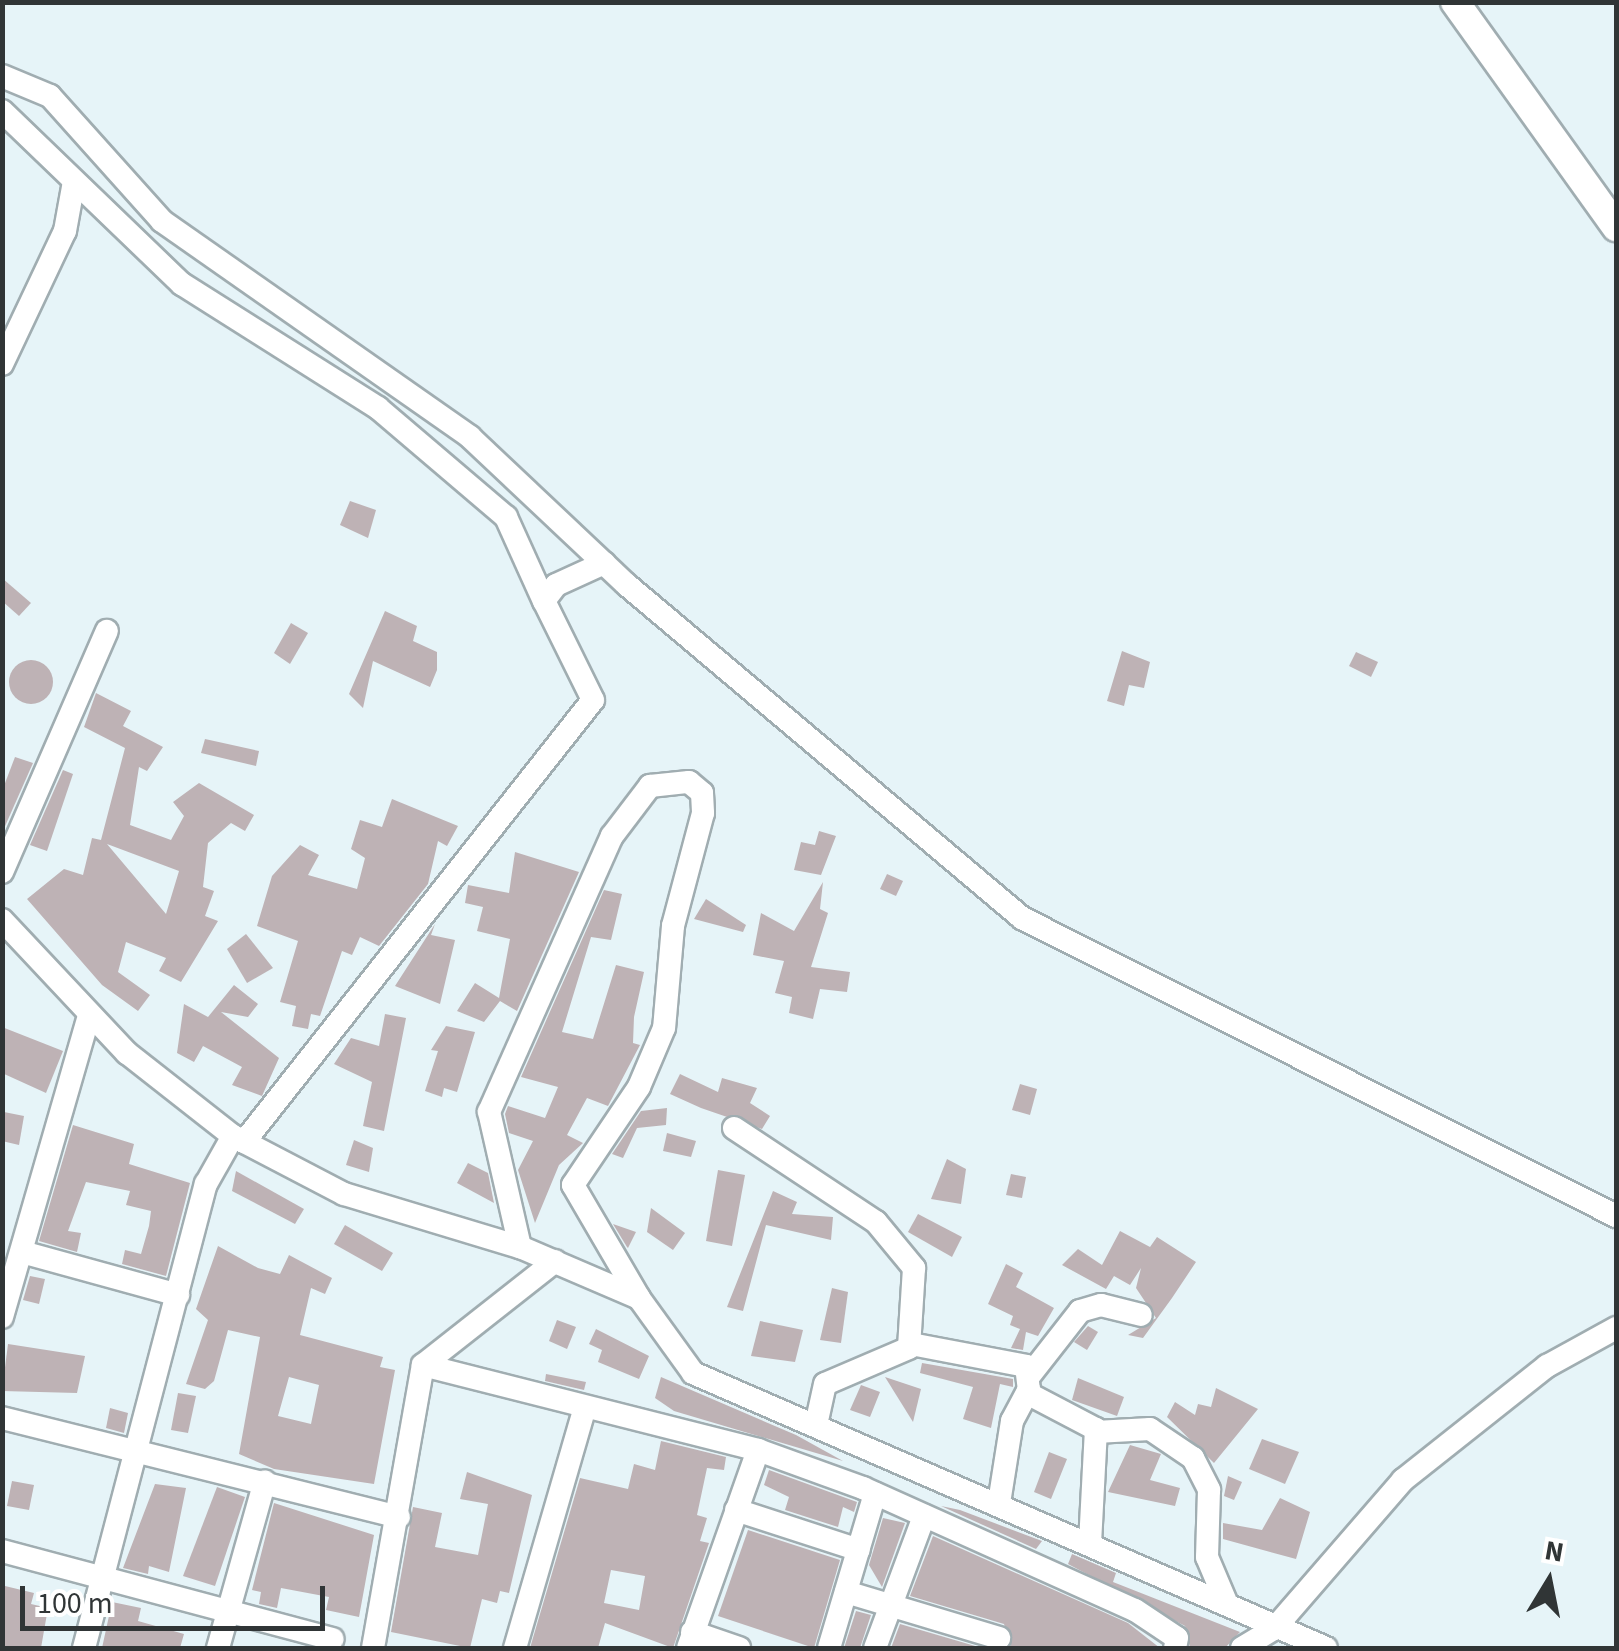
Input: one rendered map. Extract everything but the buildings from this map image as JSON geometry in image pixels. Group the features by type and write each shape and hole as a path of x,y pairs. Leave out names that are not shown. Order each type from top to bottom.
{"street":[{"path":"1455,2 1616,227"},
{"path":"2,76 50,96 162,221 470,438 604,563 1022,918 1616,1216"},
{"path":"2,111 73,187 182,284 378,408 506,517 593,700 238,1139 206,1184 84,1648"},
{"path":"2,364 65,231 73,187"},
{"path":"544,601 604,563"},
{"path":"2,872 107,631"},
{"path":"520,1247 490,1112 612,836 650,786 689,782 702,793 703,813 673,926 664,1028 652,1065 573,1185 640,1298 693,1372 1226,1602 1274,1630 1326,1648"},
{"path":"2,920 89,1015 238,1139 344,1194 520,1247 640,1298"},
{"path":"2,1317 89,1015"},
{"path":"734,1128 876,1222 908,1254 911,1344 899,1358 825,1384 816,1425"},
{"path":"22,1252 178,1295"},
{"path":"374,1648 423,1365 555,1261"},
{"path":"999,1503 1012,1421 1029,1384 1080,1311 1101,1305 1140,1315"},
{"path":"1242,1648 1274,1630 1403,1480 1546,1366 1616,1328"},
{"path":"911,1344 1014,1358 1029,1384 1096,1432 1150,1430 1193,1458 1209,1490 1207,1557 1226,1602"},
{"path":"423,1365 584,1410 758,1450 875,1494 1135,1610 1177,1638 1175,1648"},
{"path":"514,1648 584,1410"},
{"path":"2,1418 399,1517"},
{"path":"1090,1542 1096,1432"},
{"path":"739,1648 690,1640 758,1450"},
{"path":"218,1648 264,1481"},
{"path":"829,1648 875,1494"},
{"path":"736,1510 859,1550"},
{"path":"875,1648 924,1516"},
{"path":"2,1551 333,1639"},
{"path":"846,1592 999,1638"}]}
